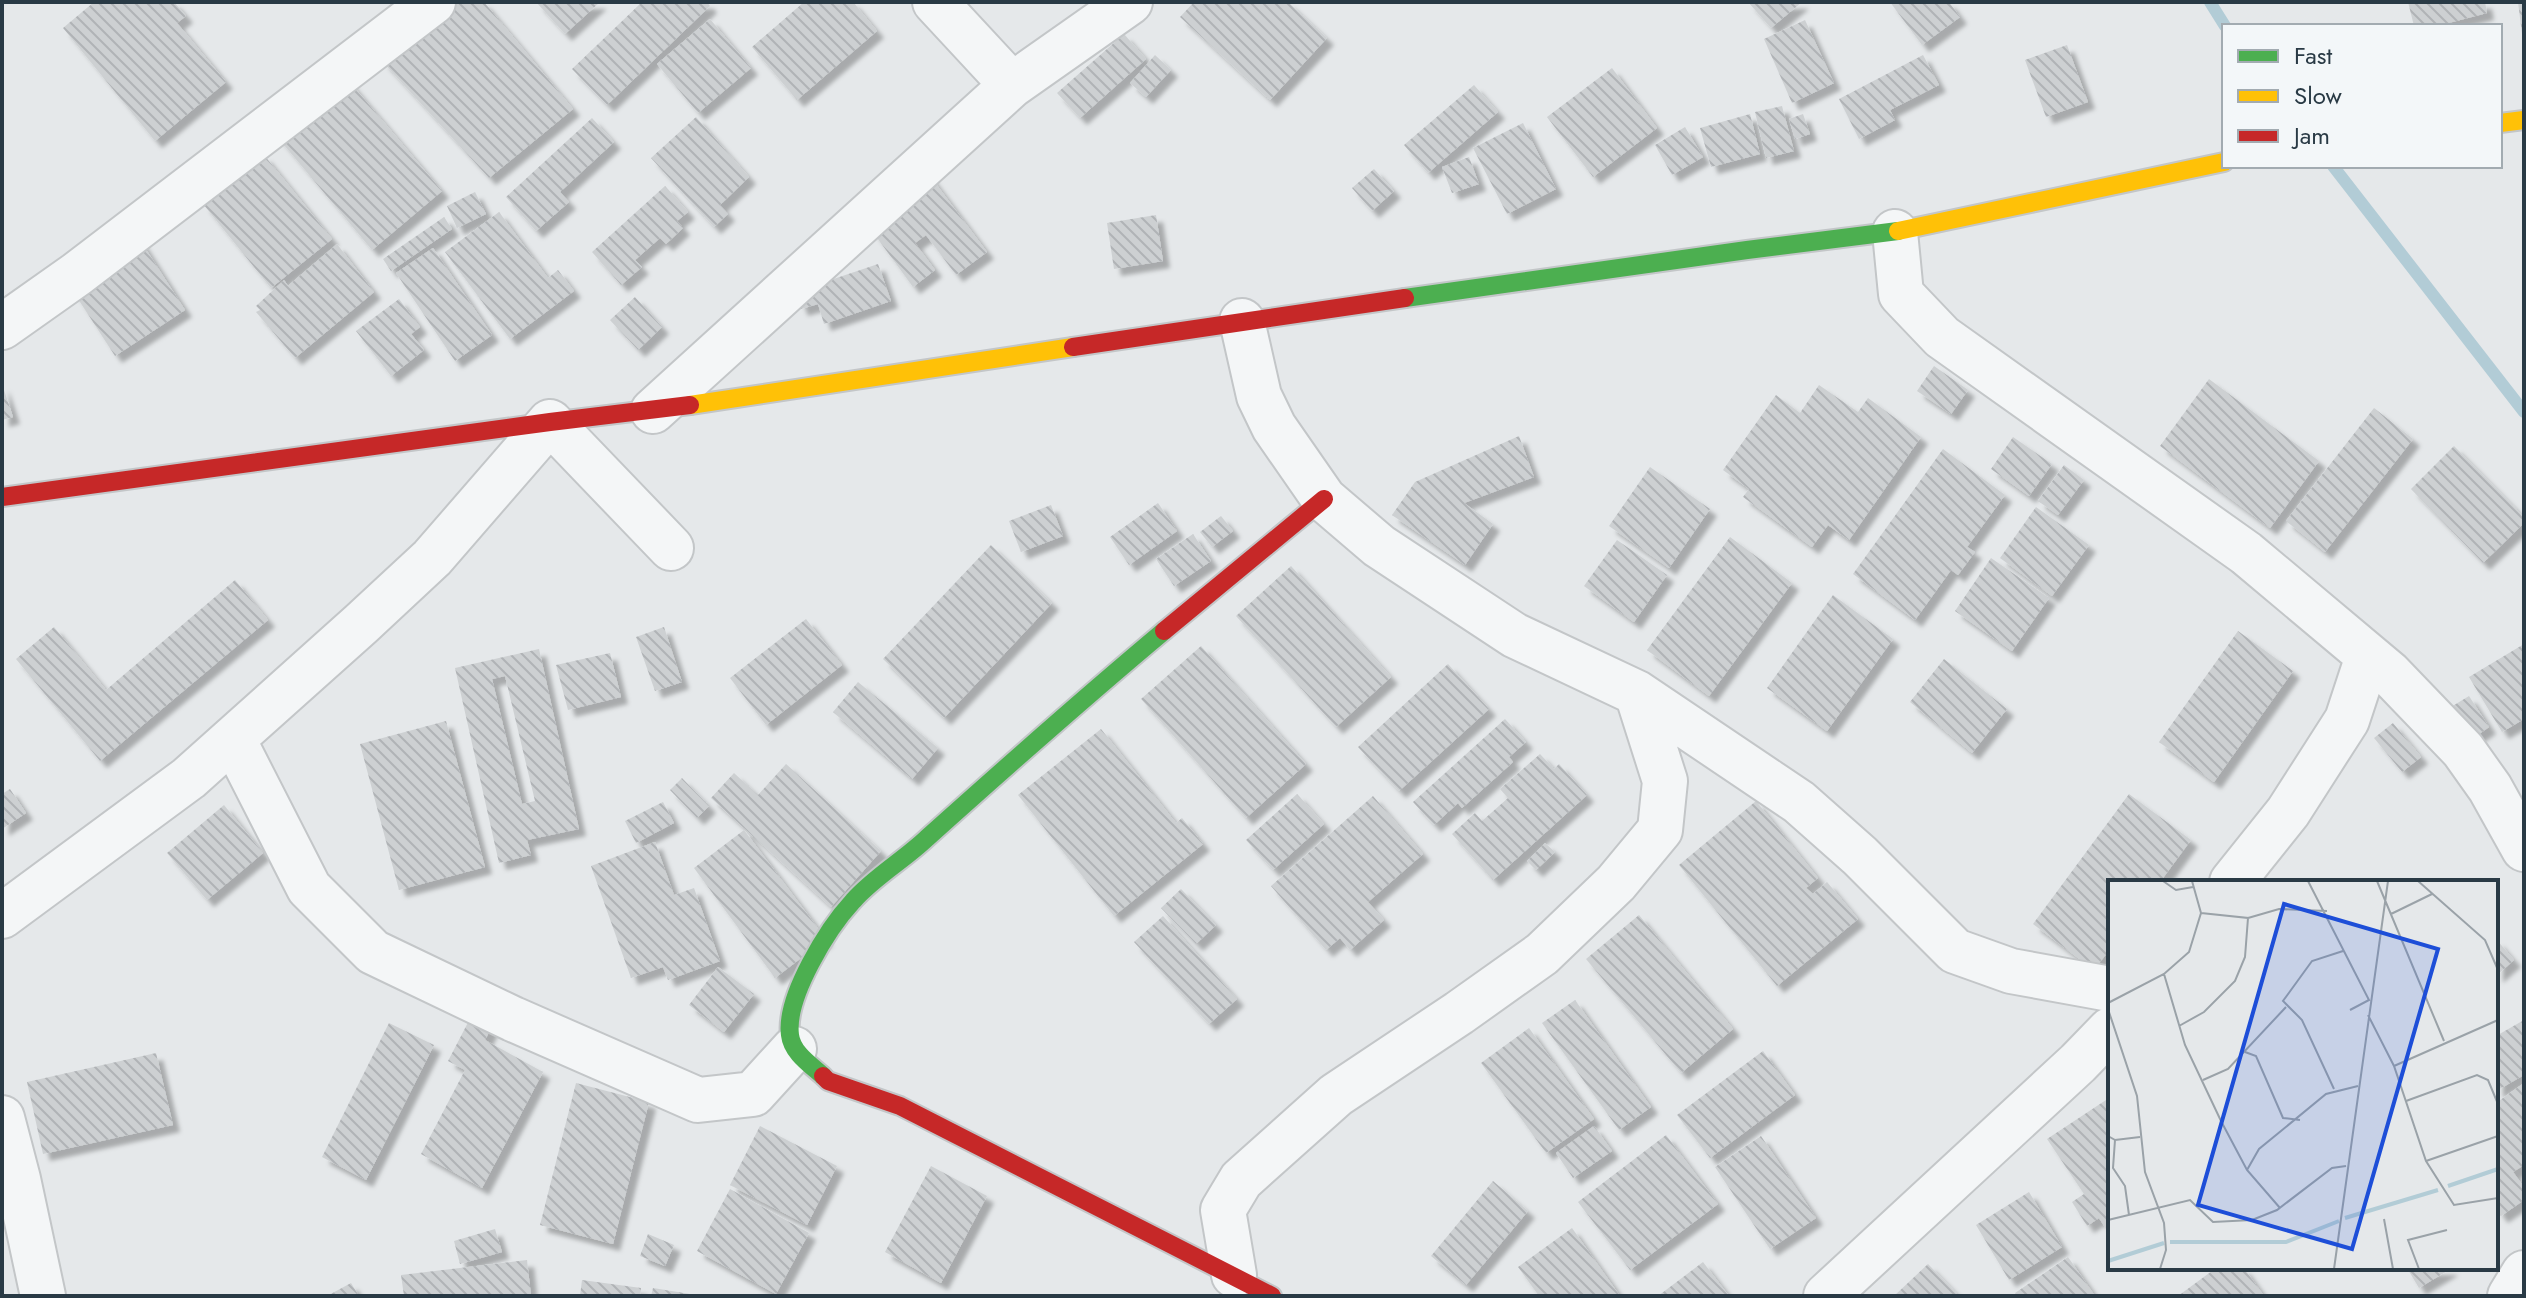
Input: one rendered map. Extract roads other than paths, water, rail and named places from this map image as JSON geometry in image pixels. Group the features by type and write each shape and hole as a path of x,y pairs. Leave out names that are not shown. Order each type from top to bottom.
{"street":[{"path":"2,327 77,274 433,2"},
{"path":"935,2 1012,85"},
{"path":"653,411 1012,85 1130,2"},
{"path":"2502,123 2524,120"},
{"path":"2,497 550,422 653,411 1242,321 1895,232 2222,162"},
{"path":"1895,232 1901,294 1942,337 2246,553 2389,673 2463,750 2490,788 2524,849"},
{"path":"1242,321 1259,396 1274,427 1324,499 1379,546 1514,635 1637,693 1799,802 1880,875 1955,951 2011,971 2108,989"},
{"path":"550,422 671,548"},
{"path":"2,916 189,778 233,739 432,558 550,422"},
{"path":"1272,1296 900,1106 828,1081 794,1049 790,1036 790,1013 814,955 853,900 1324,499"},
{"path":"2234,880 2288,812 2347,720 2368,656"},
{"path":"1234,1275 1223,1210 1241,1180 1336,1095 1542,954 1616,883 1660,830 1665,781 1637,693"},
{"path":"233,739 309,888 373,952 513,1019 698,1100 753,1094 794,1049"},
{"path":"1826,1296 2108,1032"},
{"path":"2,1118 43,1296"},
{"path":"2510,1296 2524,1273"}],"waterway":[{"path":"2210,2 2224,24"},
{"path":"2335,168 2524,412"}]}
